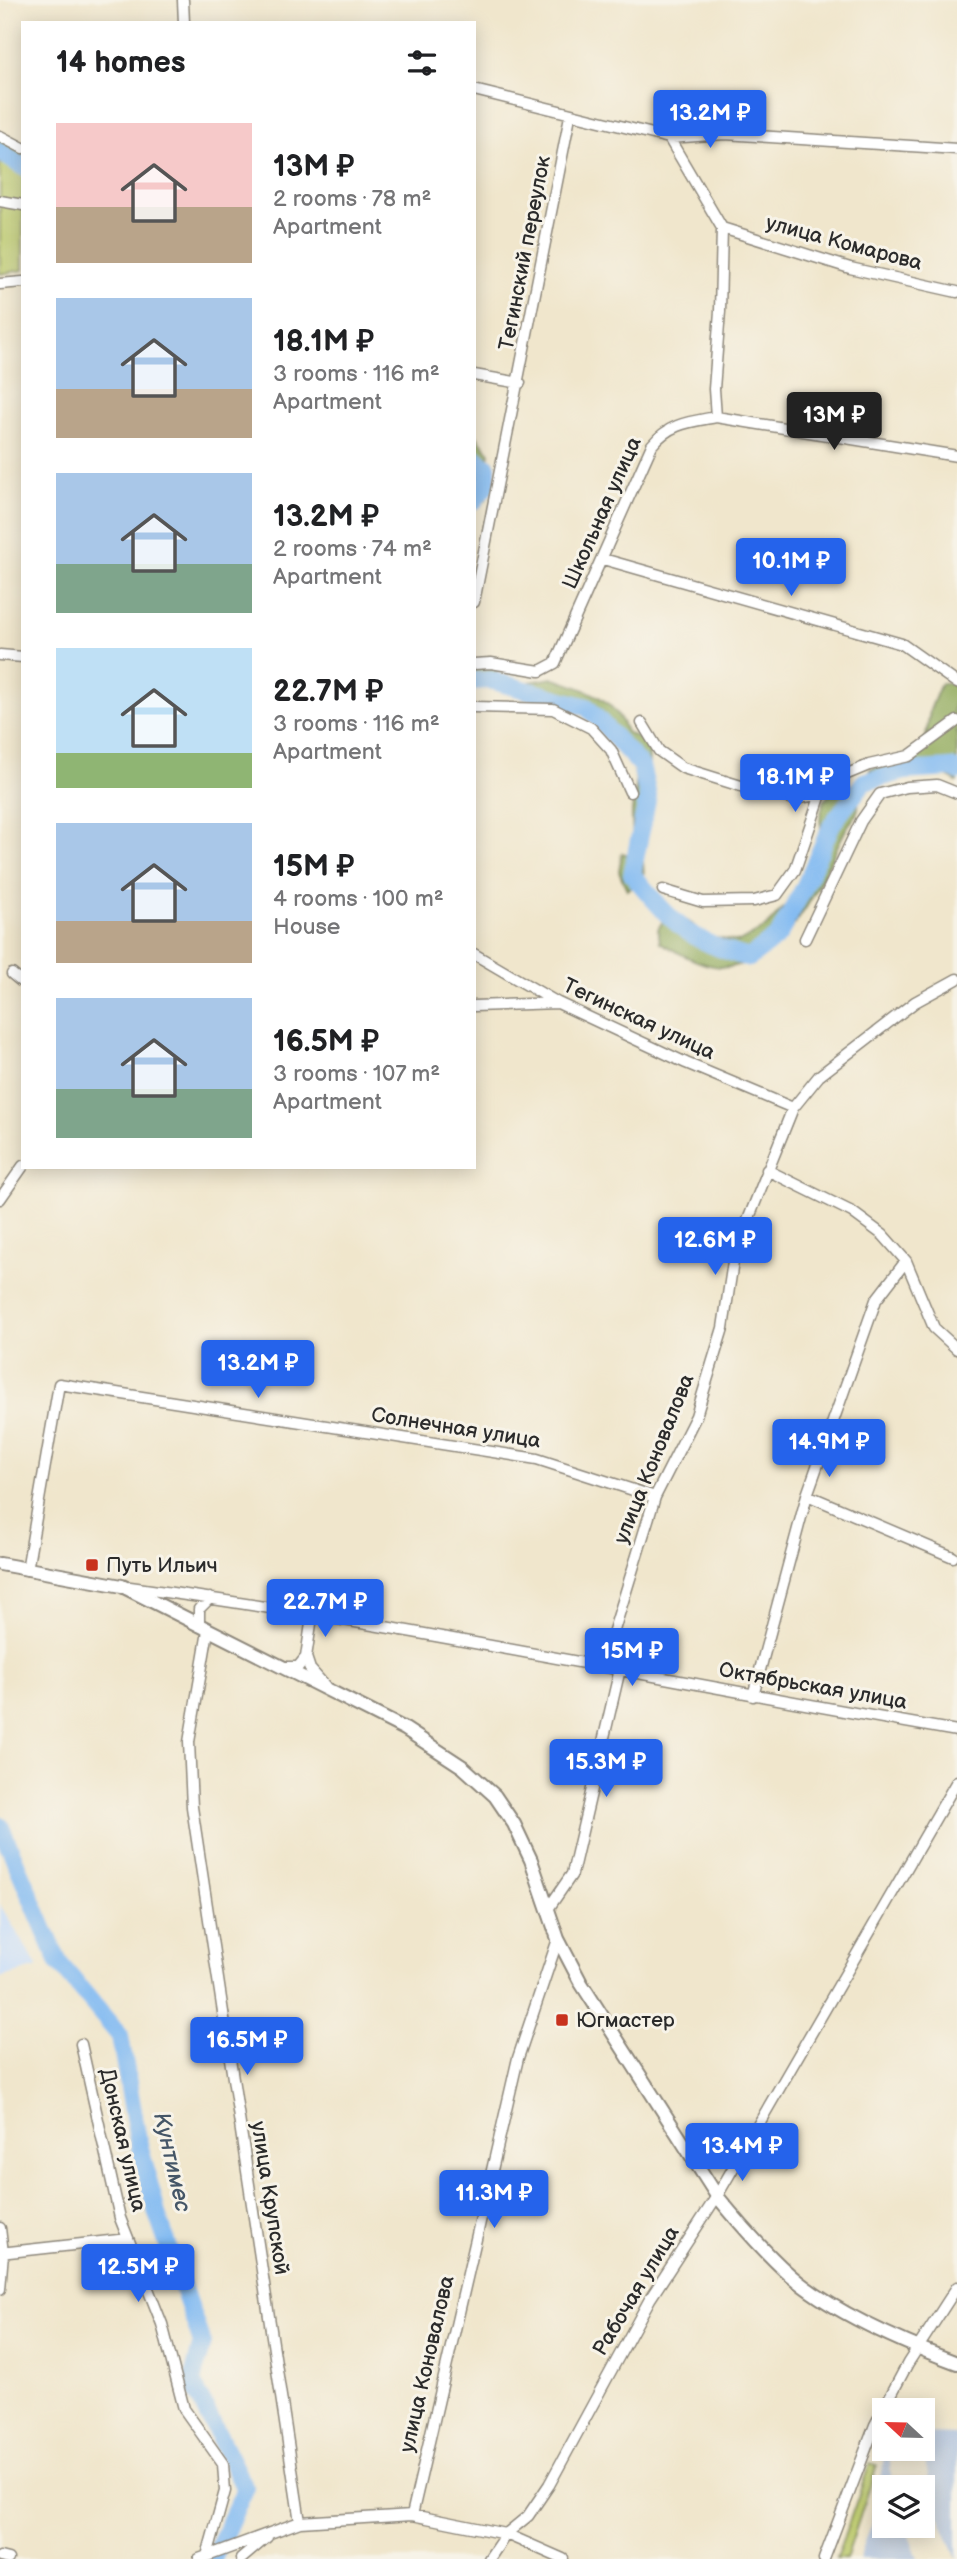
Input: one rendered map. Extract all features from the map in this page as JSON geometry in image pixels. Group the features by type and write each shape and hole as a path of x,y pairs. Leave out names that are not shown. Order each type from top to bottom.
{"main road":[{"name":"Октябрьская улица","path":"0,1564 122,1586"},
{"path":"122,1586 332,1692 432,1746 463,1767 495,1796 514,1824 531,1860 558,1939 581,1983 717,2196 761,2247 792,2277 832,2304 918,2348 957,2363"}],"street":[{"path":"183,0 184,21"},
{"path":"476,91 570,116 669,138 725,134 957,149"},
{"name":"Тегинский переулок","path":"476,592 520,383 570,116"},
{"path":"0,136 21,147"},
{"path":"669,138 722,228 720,312 714,389 716,416"},
{"path":"0,201 21,205"},
{"name":"улица Комарова","path":"722,228 850,268 957,292"},
{"path":"0,284 21,282"},
{"path":"476,375 520,383"},
{"name":"Школьная улица","path":"476,664 491,663 540,671 555,663 652,445 664,430 677,424 716,416 957,456"},
{"path":"603,559 902,644 957,682"},
{"path":"0,655 21,657"},
{"path":"476,707 552,709 591,728 611,750 630,792"},
{"path":"642,723 659,751 683,768 757,791 794,799 821,793 841,776 909,756 957,721"},
{"path":"805,939 861,821 880,794 907,787 937,785 957,793"},
{"path":"663,890 703,902 754,901 777,895 795,870 821,793"},
{"name":"Тегинская улица","path":"476,955 558,1003 686,1063 793,1108"},
{"path":"12,974 21,981"},
{"name":"улица Коновалова","path":"603,1666 655,1497 696,1416 723,1328 734,1255 793,1108 819,1076 915,1002 957,979"},
{"path":"476,1006 558,1003"},
{"path":"0,1199 21,1169"},
{"path":"767,1170 852,1212 883,1234 906,1261 934,1328 957,1349"},
{"path":"753,1696 807,1495 876,1300 906,1261"},
{"name":"Солнечная улица","path":"27,1570 59,1384 537,1460 655,1497"},
{"path":"807,1495 953,1557"},
{"name":"Октябрьская улица","path":"122,1586 210,1598 603,1666 753,1696 957,1731"},
{"name":"улица Крупской","path":"210,1598 198,1609 203,1628 189,1742 192,1807 300,2522"},
{"path":"273,1664 298,1667 306,1657 313,1617"},
{"path":"306,1657 317,1679 332,1692"},
{"path":"548,1909 572,1874 620,1670"},
{"name":"Рабочая улица","path":"489,2559 506,2534 528,2516 549,2485 649,2298 717,2196 957,1781"},
{"name":"улица Коновалова","path":"412,2515 518,2058 558,1939"},
{"name":"Донская улица","path":"81,2044 120,2218 162,2323 184,2409 223,2464 225,2491 203,2557"},
{"path":"0,2228 0,2290"},
{"path":"2,2253 128,2239"},
{"path":"824,2559 875,2425 918,2348 957,2287"},
{"path":"203,2557 300,2522 412,2515 506,2534 563,2559"},
{"path":"242,2559 273,2532"},
{"path":"0,2557 8,2559"}],"shaded area":[{"path":"0,1905 38,1967 0,1978"},
{"path":"935,2434 957,2435 957,2559 935,2507 935,2475 928,2475 925,2461 935,2461"},
{"path":"883,2461 890,2461 891,2475 881,2475"},
{"path":"872,2518 872,2538 910,2538 918,2559 859,2559"}],"green space":[{"path":"0,136 21,147 21,171 0,162"},
{"path":"0,162 21,171 21,270 0,274"},
{"path":"476,436 490,453 484,479 479,483 487,493 486,500 476,504 476,484 479,482 476,472"},
{"path":"476,665 497,668 497,677 484,686 476,686"},
{"path":"552,678 576,686 606,702 621,720 626,732 649,743 648,779 640,841 643,879 627,890 619,871 622,853 629,855 632,845 632,810 636,781 632,764 610,734 594,722 558,703 524,698 520,692 530,682"},
{"path":"941,683 950,683 957,688 953,711 957,717 957,782 945,775 917,774 869,784 870,769 924,751 930,710"},
{"path":"841,782 849,784 857,798 857,811 815,893 790,930 775,945 756,957 726,967 696,961 660,942 658,929 663,921 675,914 692,924 704,936 739,942 766,927 794,896 805,892 820,870 824,853 820,817 824,801"},
{"path":"870,2463 877,2465 846,2559 836,2559"}],"waterway":[{"path":"0,152 21,166"},
{"path":"476,459 487,467 487,484 476,498"},
{"path":"476,681 490,680 587,707 641,766 648,796 632,874 682,928 710,944 749,958 778,936 804,888 832,824 864,782 905,771 951,768 957,771"},
{"name":"Кунтимес","path":"0,1825 59,1963 120,2036 138,2140 157,2214 202,2343 192,2382 245,2489 213,2559"}],"place":[{"name":"Путь Ильич","path":"92,1565"},
{"name":"Югмастер","path":"562,2020"}]}
